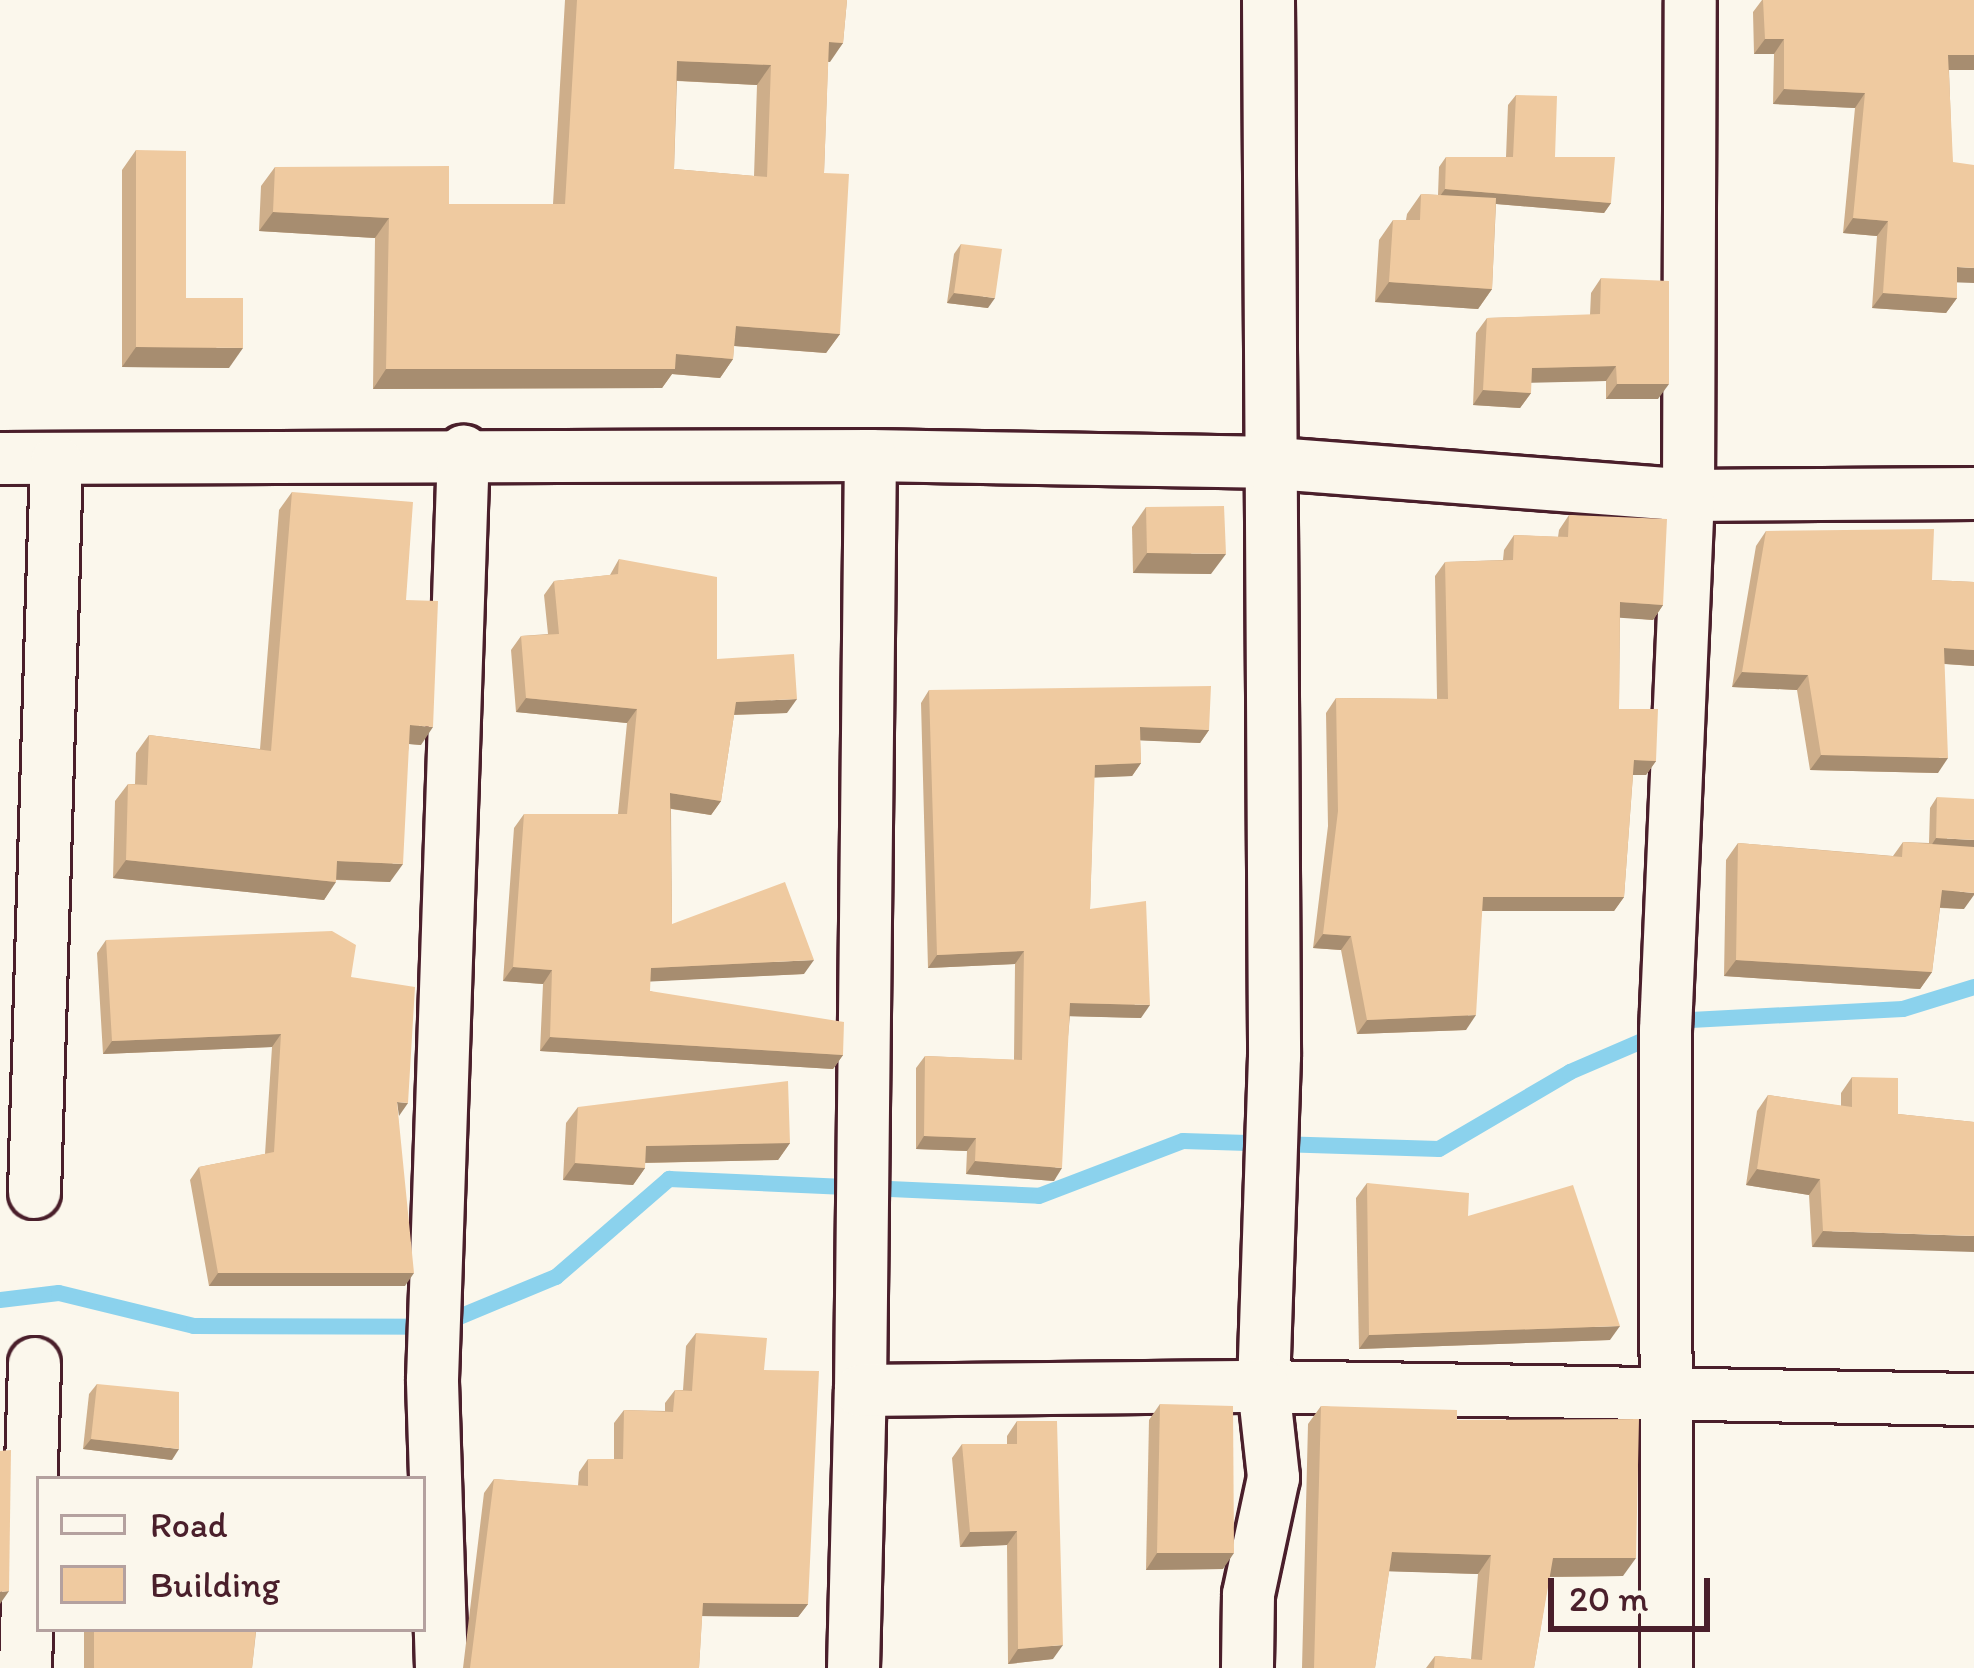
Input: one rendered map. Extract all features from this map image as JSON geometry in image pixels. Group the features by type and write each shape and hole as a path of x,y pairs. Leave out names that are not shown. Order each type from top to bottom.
{"street":[{"path":"1247,1668 1248,1594 1273,1477 1263,1386 1274,1056 1262,462 1268,0"},
{"path":"1666,1668 1668,858 1688,495 1690,0"},
{"path":"0,458 56,461 463,451 870,455 1262,462 1688,495 1974,493"},
{"path":"441,1668 432,1379 463,451"},
{"path":"853,1668 870,455"},
{"path":"34,1192 56,461"},
{"path":"25,1668 34,1364"},
{"path":"860,1390 1263,1386 1974,1400"}],"building":[{"path":"577,0 847,0 843,43 829,42 824,173 849,174 840,334 736,326 733,359 676,354 675,369 386,369 389,218 273,212 275,167 449,166 449,204 565,204","holes":["677,61 771,65 767,177 674,169"]},
{"path":"1763,0 1974,0 1974,55 1948,55 1953,162 1974,165 1974,268 1957,267 1957,298 1883,293 1888,221 1853,218 1865,93 1784,89 1784,39 1765,39"},
{"path":"1516,95 1557,96 1555,157 1615,157 1611,203 1445,189 1446,157 1513,157"},
{"path":"136,150 186,151 186,298 243,298 243,348 136,347"},
{"path":"1421,194 1496,198 1492,289 1389,282 1393,220 1420,220"},
{"path":"961,244 1002,249 995,298 954,293"},
{"path":"1601,278 1669,281 1669,384 1617,384 1616,366 1532,368 1531,393 1483,390 1487,318 1600,314"},
{"path":"292,492 413,502 406,600 438,601 433,727 410,725 403,864 337,861 336,882 126,860 128,784 147,785 149,735 271,751"},
{"path":"1224,506 1226,554 1147,553 1146,507"},
{"path":"1569,515 1667,519 1663,605 1620,602 1619,709 1658,709 1656,761 1634,760 1624,897 1483,897 1476,1015 1367,1020 1351,936 1323,934 1338,811 1336,698 1448,699 1445,562 1513,560 1514,535 1568,537"},
{"path":"1934,529 1932,580 1974,582 1974,650 1944,648 1948,758 1821,755 1808,675 1742,672 1766,531"},
{"path":"619,559 717,577 717,659 794,654 797,699 736,702 721,801 670,793 672,924 785,882 814,960 651,968 650,991 844,1022 843,1055 550,1037 552,970 513,967 524,814 627,814 637,709 526,698 521,636 559,634 554,581 618,574"},
{"path":"1211,686 1209,730 1140,727 1141,763 1095,765 1090,909 1146,901 1150,1005 1070,1003 1062,1168 975,1161 976,1138 924,1136 925,1056 1022,1060 1024,951 937,955 929,690"},
{"path":"1937,797 1974,799 1974,840 1936,838"},
{"path":"1903,842 1974,847 1974,893 1942,890 1932,972 1736,960 1738,843 1902,857"},
{"path":"332,931 356,945 351,977 415,987 408,1103 397,1102 414,1273 218,1273 199,1167 274,1152 281,1034 112,1041 106,940"},
{"path":"1852,1077 1898,1078 1898,1114 1974,1122 1974,1236 1823,1231 1820,1179 1757,1169 1768,1095 1852,1107"},
{"path":"788,1081 790,1143 646,1146 645,1168 575,1163 578,1107"},
{"path":"1367,1183 1469,1193 1468,1216 1573,1185 1620,1326 1369,1335"},
{"path":"696,1333 767,1338 764,1370 819,1371 808,1604 703,1603 699,1668 470,1668 494,1479 588,1486 588,1459 623,1459 624,1410 673,1412 675,1390 692,1391"},
{"path":"97,1384 179,1392 179,1449 91,1439"},
{"path":"1160,1404 1233,1406 1234,1553 1157,1553"},
{"path":"1321,1406 1457,1410 1457,1420 1639,1419 1636,1558 1553,1558 1534,1668 1434,1668 1435,1656 1482,1660 1491,1555 1392,1552 1375,1668 1314,1668"},
{"path":"1017,1421 1057,1421 1063,1645 1018,1649 1017,1531 970,1532 962,1444 1017,1444"},
{"path":"11,1450 9,1591 0,1592 0,1451"},
{"path":"94,1632 256,1632 252,1668 94,1668"}],"waterway":[{"path":"0,1300 59,1293 194,1326 435,1327 556,1277 669,1179 1039,1196 1183,1141 1439,1149 1570,1072 1691,1020 1903,1009 1974,987"}]}
